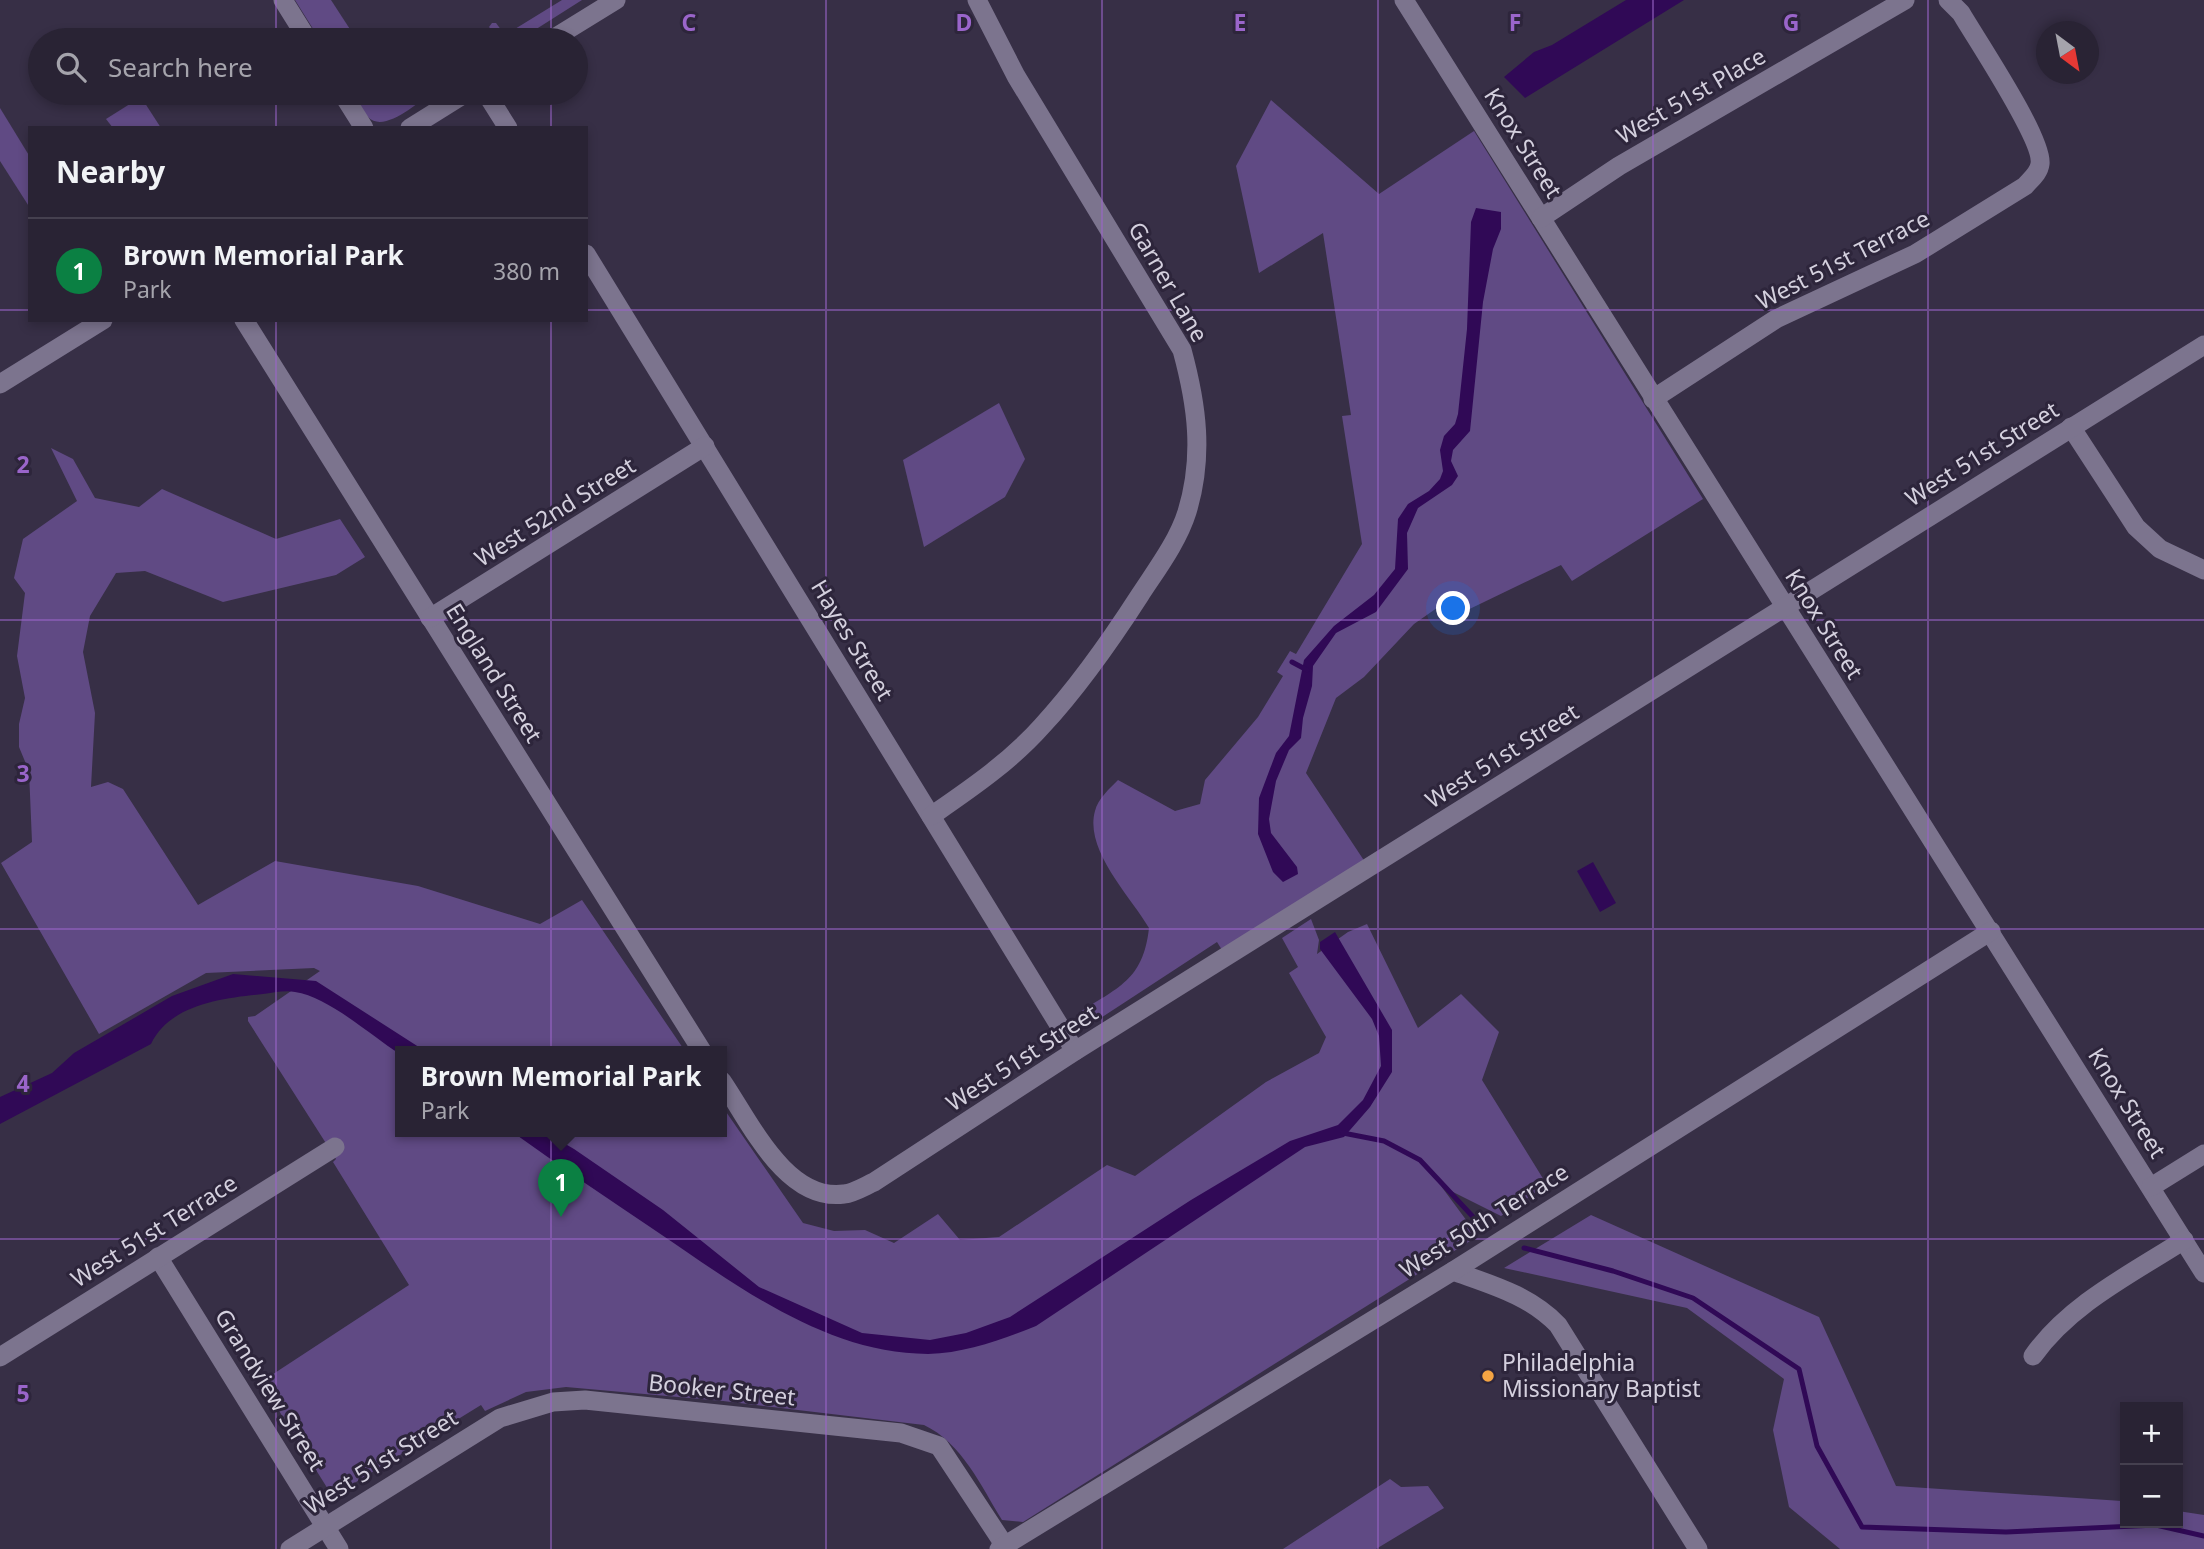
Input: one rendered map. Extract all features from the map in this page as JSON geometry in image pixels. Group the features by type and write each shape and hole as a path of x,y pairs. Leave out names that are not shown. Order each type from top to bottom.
{"street":[{"path":"283,0 300,28"},
{"path":"570,28 616,0"},
{"name":"Garner Lane","path":"931,816 985,778 1041,728 1114,636 1167,553 1187,513 1199,434 1195,394 1182,350 1037,111 977,0"},
{"name":"Knox Street","path":"1404,0 2204,1273"},
{"name":"West 51st Place","path":"1541,218 1619,166 1905,0"},
{"name":"West 51st Terrace","path":"1653,399 1776,319 1916,254 2025,186 2037,173 2041,162 2039,148 1961,13 1948,0"},
{"path":"350,105 363,126"},
{"path":"413,126 447,105"},
{"path":"494,105 507,126"},
{"name":"Hayes Street","path":"588,257 1075,1051"},
{"path":"0,384 100,322"},
{"name":"England Street","path":"245,322 699,1046"},
{"name":"West 51st Street","path":"727,1089 774,1158 794,1182 822,1194 846,1195 874,1182 1075,1051 1300,914 1784,606 2204,345"},
{"path":"2071,427 2136,527 2160,549 2204,570"},
{"name":"West 52nd Street","path":"430,618 705,446"},
{"name":"West 50th Terrace","path":"1004,1548 1453,1271 1991,931"},
{"name":"West 51st Terrace","path":"0,1357 335,1147"},
{"path":"2151,1187 2204,1154"},
{"path":"2033,1356 2049,1334 2073,1312 2183,1240"},
{"name":"Grandview Street","path":"158,1257 339,1549"},
{"path":"1453,1271 1516,1293 1545,1312 1558,1325 1698,1549"},
{"name":"Booker Street","path":"500,1418 553,1402 585,1400 901,1433 939,1446 1004,1548"},
{"name":"West 51st Street","path":"290,1549 500,1418"}],"shaded area":[{"path":"295,0 331,0 349,28 312,28"},
{"path":"562,0 582,0 538,28 516,28"},
{"path":"1626,0 1684,0 1525,98 1504,77 1534,52 1552,45"},
{"path":"492,23 496,23 500,28 489,27"},
{"path":"1271,100 1379,194 1474,131 1703,499 1572,581 1561,565 1453,617 1444,603 1414,624 1364,677 1336,698 1306,773 1365,862 1222,950 1217,942 1087,1027 1077,1014 1126,981 1141,960 1149,928 1111,872 1096,841 1093,826 1099,802 1118,780 1175,811 1200,804 1205,780 1258,717 1283,676 1277,672 1290,651 1296,654 1362,544 1342,416 1351,415 1323,233 1259,273 1236,166"},
{"path":"128,105 146,105 160,126 111,126 106,119"},
{"path":"360,105 415,105 401,115 383,122 368,117"},
{"path":"0,108 28,154 28,205 0,161"},
{"path":"1476,208 1501,212 1501,229 1493,249 1483,302 1470,431 1453,450 1451,461 1458,476 1452,485 1418,508 1407,533 1408,569 1376,612 1336,633 1313,666 1312,686 1303,718 1301,738 1289,750 1276,781 1269,819 1271,833 1297,867 1298,874 1283,882 1273,872 1258,834 1259,798 1276,753 1289,736 1304,660 1334,626 1374,595 1395,569 1398,519 1408,504 1429,491 1440,479 1443,471 1440,450 1444,436 1455,424 1458,414 1467,329 1471,222"},
{"path":"999,403 1025,459 1005,497 924,547 903,460"},
{"path":"51,448 73,459 95,498 139,507 162,489 276,539 340,519 365,557 336,575 223,602 145,571 116,573 90,616 83,652 95,713 91,787 108,782 123,789 198,905 275,861 418,886 540,924 582,900 682,1046 395,1046 395,1137 727,1137 727,1113 803,1223 834,1231 865,1230 894,1243 938,1214 960,1240 999,1237 1107,1165 1135,1176 1266,1082 1319,1053 1326,1037 1289,973 1298,967 1282,938 1311,919 1319,940 1317,954 1348,932 1367,924 1418,1028 1461,994 1499,1032 1482,1080 1547,1185 1501,1216 1441,1186 1478,1236 1023,1522 1002,1520 960,1454 924,1425 723,1401 566,1387 526,1392 485,1411 481,1405 335,1495 331,1494 261,1382 409,1285 333,1162 336,1159 248,1021 248,1017 255,1016 320,971 314,968 206,973 99,1034 1,863 32,842 29,771 19,747 19,724 25,698 17,656 25,593 14,578 23,539 77,501"},
{"path":"1593,862 1616,903 1600,912 1577,871"},
{"path":"1335,932 1392,1030 1392,1072 1370,1107 1344,1137 1305,1147 1036,1326 970,1348 928,1354 890,1351 818,1329 750,1294 520,1137 553,1137 663,1210 759,1287 862,1333 930,1340 966,1333 1010,1317 1191,1200 1290,1141 1338,1125 1363,1100 1381,1066 1379,1036 1372,1019 1320,949 1320,942"},
{"path":"233,974 316,981 417,1046 395,1046 395,1050 336,1009 308,995 287,991 231,998 184,1012 171,1020 151,1044 0,1124 0,1097 52,1073 74,1053 172,996"},
{"path":"1591,1215 1819,1317 1896,1486 2120,1501 2120,1528 2183,1528 2183,1512 2204,1515 2204,1549 1840,1549 1789,1507 1773,1430 1784,1379 1687,1308 1504,1268"},
{"path":"1390,1479 1401,1487 1428,1486 1444,1508 1376,1549 1283,1549"}],"waterway":[{"path":"1292,662 1307,670"},
{"path":"1343,1133 1384,1141 1420,1160 1476,1220"},
{"path":"1524,1248 1613,1271 1693,1298 1799,1369 1817,1446 1862,1527 2006,1532 2156,1525 2204,1536"}],"place":[{"name":"Brown Memorial Park","path":"561,1217"},
{"name":"Philadelphia Missionary Baptist","path":"1488,1376"}]}
